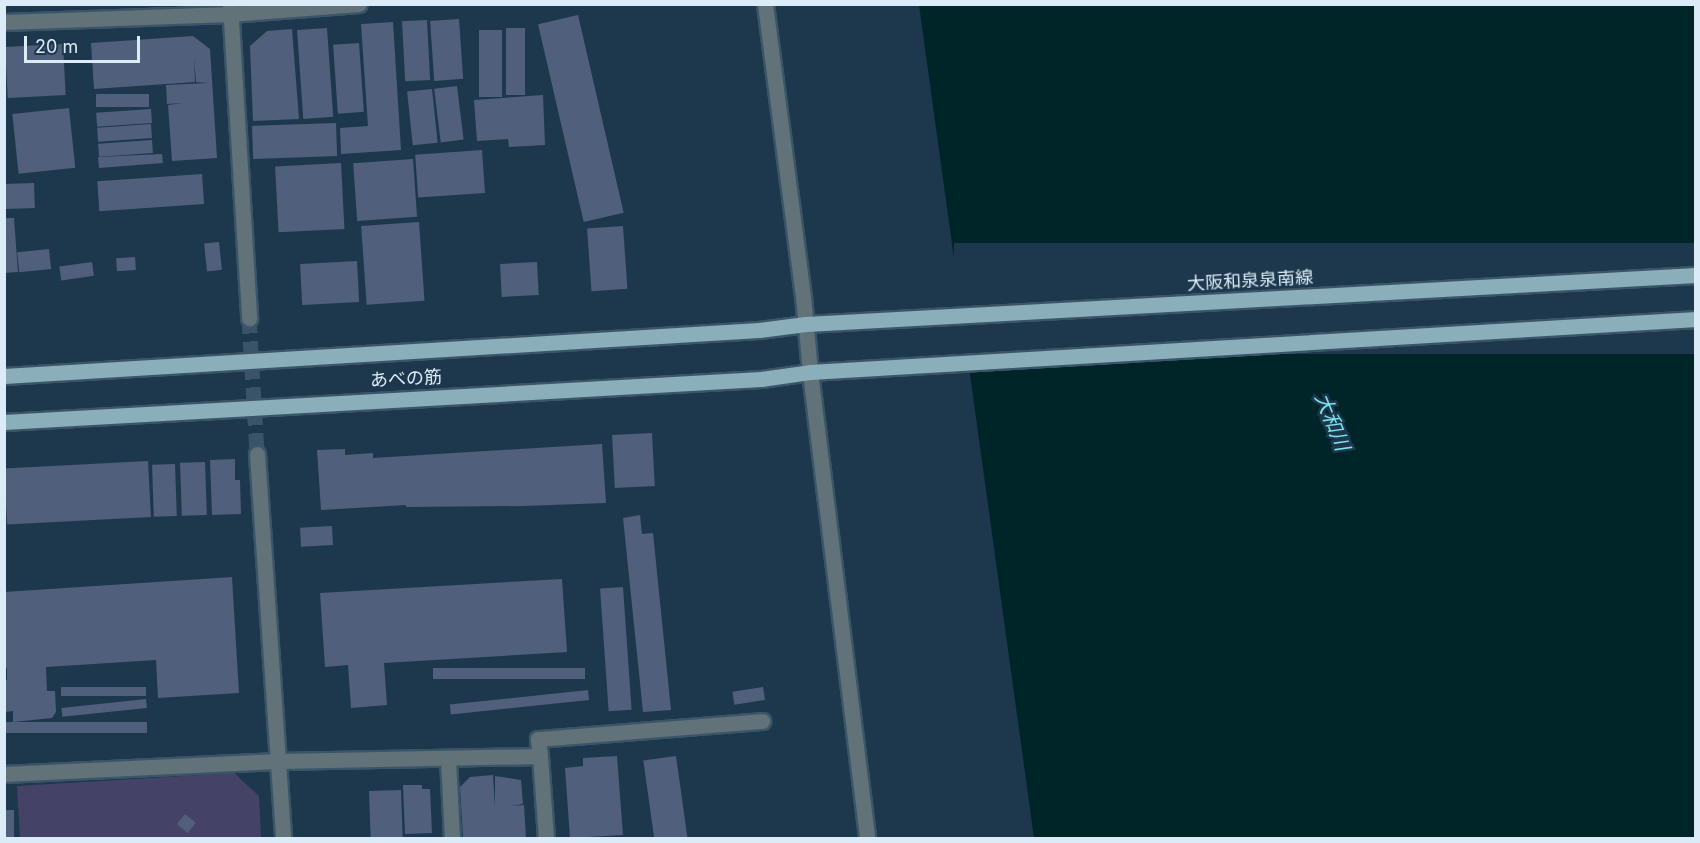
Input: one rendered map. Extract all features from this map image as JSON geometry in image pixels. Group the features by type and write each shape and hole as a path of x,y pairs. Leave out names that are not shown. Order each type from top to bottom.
{"main road":[{"name":"大阪和泉泉南線","path":"806,324 1695,275"},
{"path":"810,372 1695,319"},
{"name":"あべの筋","path":"4,376 759,330 806,324"},
{"name":"あべの筋","path":"4,422 760,379 810,372"}],"street":[{"path":"4,22 359,4"},
{"path":"765,4 806,324 867,838"},
{"path":"230,9 249,318"},
{"path":"257,454 283,838"},
{"path":"546,838 538,739 762,721"},
{"path":"4,774 278,761 540,756"},
{"path":"448,759 452,838"}],"shaded area":[{"path":"234,773 259,796 261,838 20,838 17,786"}],"water":[{"name":"大和川","path":"919,5 1695,5 1695,838 1034,838"}],"pier":[{"path":"954,243 1695,243 1695,354 954,354"}],"building":[{"path":"578,15 624,213 584,222 538,24"},
{"path":"459,19 463,79 434,81 430,21"},
{"path":"427,20 430,80 405,81 402,21"},
{"path":"393,22 401,150 341,154 340,128 368,126 361,24"},
{"path":"327,28 333,117 303,119 297,30"},
{"path":"506,28 525,28 525,95 506,95"},
{"path":"292,29 299,119 253,121 250,46 267,31"},
{"path":"479,30 502,30 502,97 479,97"},
{"path":"193,36 210,49 217,158 172,161 168,105 183,103 167,104 166,85 208,83 196,82 194,58 195,82 94,89 91,43"},
{"path":"359,43 364,112 338,114 333,45"},
{"path":"63,44 66,95 8,98 5,47"},
{"path":"457,86 464,140 441,142 434,89"},
{"path":"432,89 438,143 413,145 407,92"},
{"path":"96,94 149,94 149,107 96,107"},
{"path":"543,95 545,145 509,147 508,139 477,141 474,100"},
{"path":"69,108 75,168 19,174 12,114"},
{"path":"151,109 152,123 97,127 96,113"},
{"path":"336,123 337,156 253,159 252,126"},
{"path":"151,124 152,138 98,142 97,128"},
{"path":"152,140 153,153 99,157 98,144"},
{"path":"482,150 485,193 418,198 415,155"},
{"path":"162,154 163,163 99,168 98,157"},
{"path":"413,159 417,217 357,221 353,163"},
{"path":"341,163 344,229 279,232 275,166"},
{"path":"202,174 204,204 99,211 97,181"},
{"path":"34,183 35,208 5,209 4,184"},
{"path":"4,218 14,218 18,272 4,273"},
{"path":"419,222 425,301 367,305 361,226"},
{"path":"623,226 627,289 591,291 587,229"},
{"path":"219,242 222,270 207,271 204,244"},
{"path":"49,249 51,269 19,272 17,252"},
{"path":"135,257 136,270 117,271 116,258"},
{"path":"357,261 359,302 302,305 300,264"},
{"path":"92,262 94,276 61,280 59,267"},
{"path":"537,262 539,295 502,297 500,264"},
{"path":"652,433 655,486 615,488 612,435"},
{"path":"602,444 606,503 523,506 406,507 406,505 321,510 317,450 345,449 345,455 373,453 373,458"},
{"path":"235,459 235,480 240,480 241,514 212,515 210,460"},
{"path":"148,461 151,517 7,524 4,469"},
{"path":"205,462 207,515 182,516 180,463"},
{"path":"175,464 177,516 154,517 152,465"},
{"path":"640,515 642,534 653,533 671,710 643,712 623,518"},
{"path":"332,526 333,545 301,547 300,528"},
{"path":"232,577 239,693 158,698 156,660 46,667 47,691 55,691 56,712 52,718 13,722 13,711 4,712 4,680 7,680 7,668 4,669 4,592"},
{"path":"562,579 567,652 384,663 387,705 351,708 348,665 325,667 320,593"},
{"path":"623,587 632,710 609,711 600,589"},
{"path":"433,668 585,668 585,679 433,679"},
{"path":"61,687 146,687 146,696 61,696"},
{"path":"763,687 765,700 734,705 732,692"},
{"path":"588,690 589,700 451,714 450,705"},
{"path":"146,699 147,708 62,717 61,708"},
{"path":"4,722 147,722 147,733 4,733"},
{"path":"617,756 623,835 570,838 565,768 583,766 583,758"},
{"path":"676,756 688,838 654,838 643,761"},
{"path":"493,775 495,807 495,776 521,780 523,804 511,806 524,805 526,838 463,838 460,787 470,777"},
{"path":"403,785 422,785 422,789 430,789 432,833 405,834"},
{"path":"401,790 403,837 371,838 369,791"},
{"path":"4,810 14,810 14,838 4,838"},
{"path":"185,814 196,823 188,833 177,824"}],"tunnel":[{"path":"249,318 257,454"}]}
